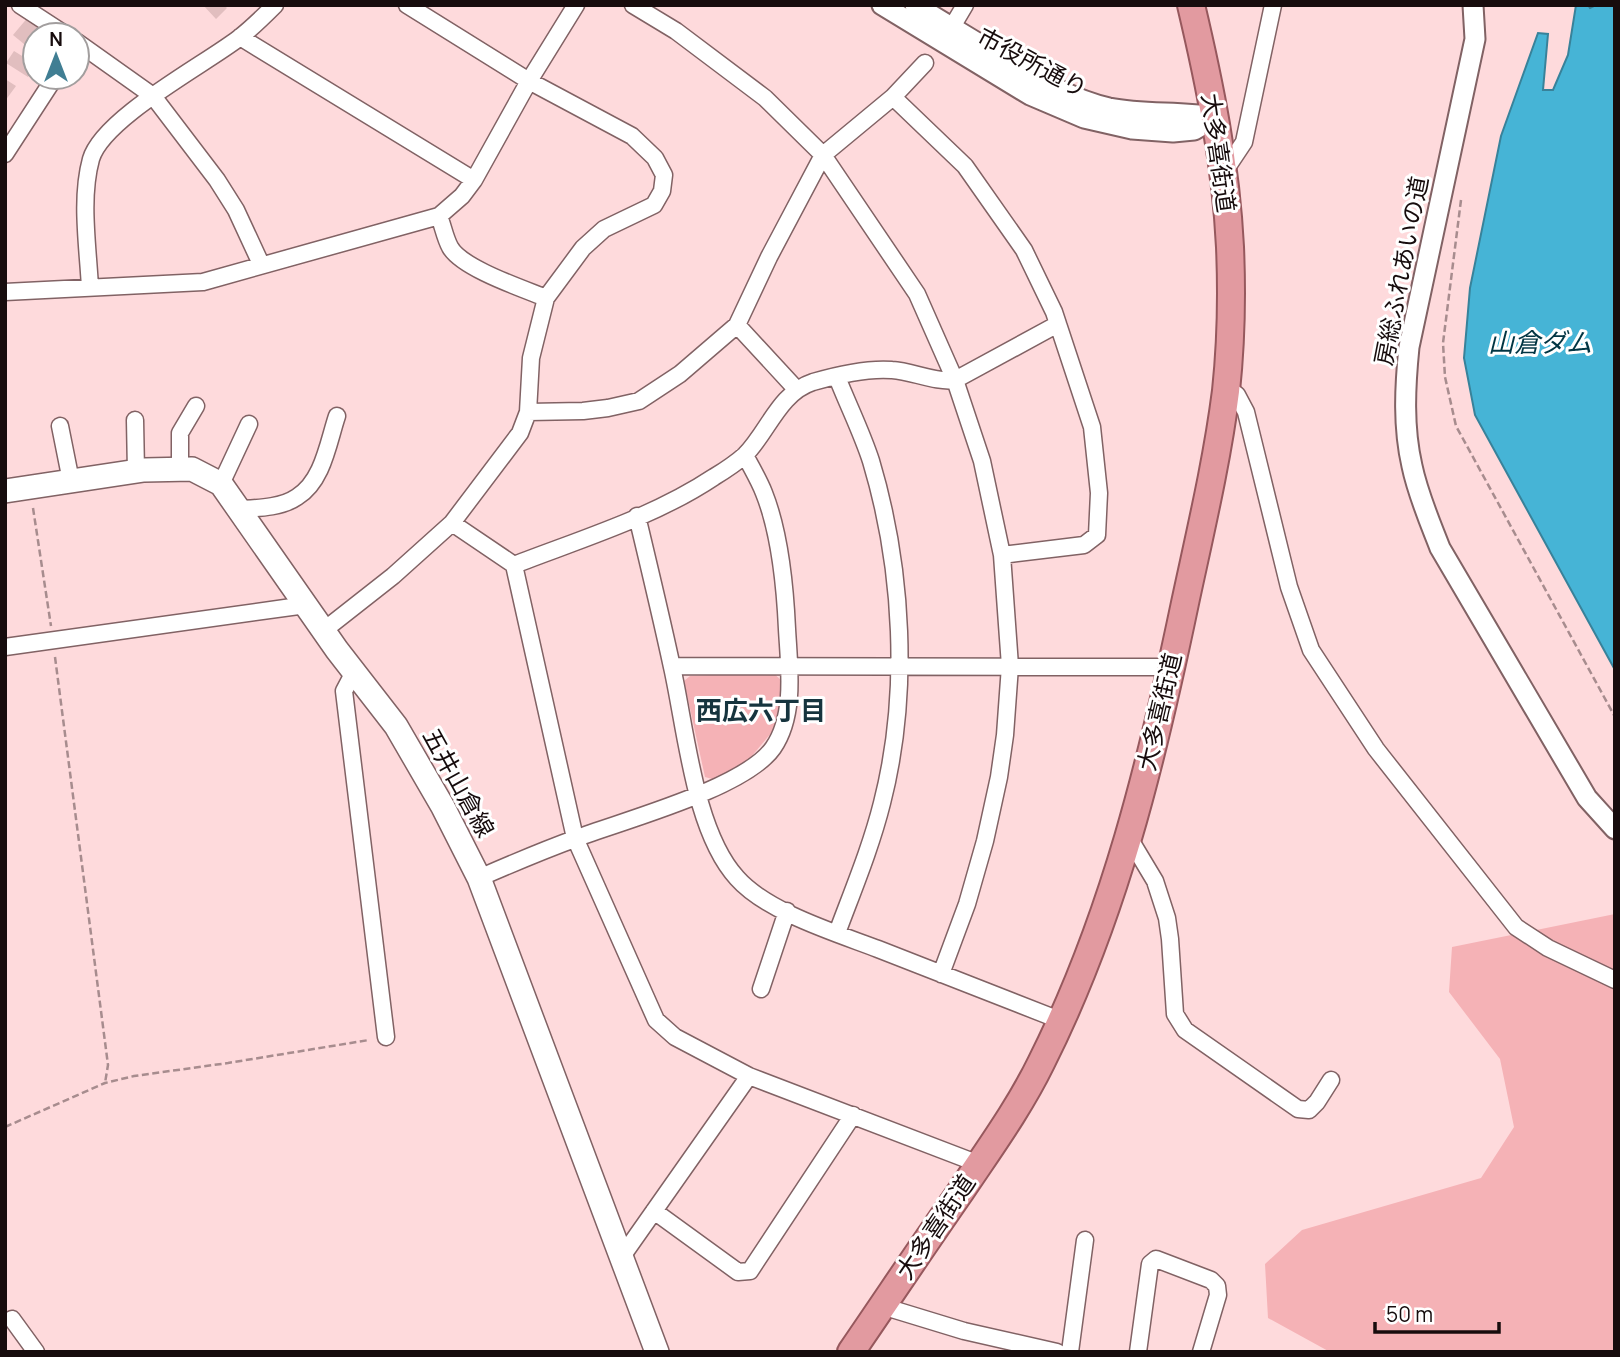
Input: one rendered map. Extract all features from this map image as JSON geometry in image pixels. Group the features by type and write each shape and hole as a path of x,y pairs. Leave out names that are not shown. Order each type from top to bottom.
{"highway":[{"name":"大多喜街道","path":"851,1352 1028,1088 1062,1021 1097,934 1160,724 1214,463 1226,387 1230,310 1230,246 1224,172 1216,117 1191,5"}],"main road":[{"name":"五井山倉線","path":"5,491 136,472 192,469 221,484 323,631 396,726 443,807 479,878 657,1352"}],"street":[{"path":"20,5 45,21"},
{"path":"90,289 88,172 99,141 153,96 240,37 275,5"},
{"path":"323,631 393,576 452,523 520,433 528,412 531,358 546,298 583,248 604,229 654,205 662,191 664,175 655,158 632,136 530,81 407,5"},
{"path":"5,292 203,282 439,216 462,196 474,180 576,5"},
{"path":"633,5 676,31 765,99 823,155 917,294 954,380 982,461 1002,555 1010,666 1004,735 985,841 967,904 941,974"},
{"name":"市役所通り","path":"882,5 1030,95 1084,118 1132,130 1172,132 1194,130 1216,117"},
{"name":"市役所通り","path":"915,5 1046,84 1083,100 1121,110 1191,113 1216,117"},
{"path":"952,27 965,5"},
{"path":"1224,172 1244,142 1273,5"},
{"name":"房総ふれあいの道","path":"1471,6 1475,39 1409,347 1406,412 1412,466 1423,506 1440,548 1587,798 1615,829"},
{"path":"240,37 474,180"},
{"path":"91,53 153,96 217,180 236,210 261,264"},
{"path":"528,412 583,411 639,401 680,374 737,325 769,257 823,155 893,97 925,63"},
{"path":"5,154 46,91"},
{"path":"893,97 965,166 1024,250 1058,324 1092,427 1099,494 1097,535 1084,545 1002,555"},
{"path":"439,216 451,249 466,261 486,273 546,298"},
{"path":"514,565 637,516 715,477 745,455 776,412 797,390 811,383 861,372 890,370 919,373 946,382 1058,324"},
{"path":"737,325 797,390"},
{"path":"837,377 870,459 890,535 901,666 895,736 883,802 867,855 837,933"},
{"path":"1226,387 1237,395 1246,412 1289,587 1311,650 1376,749 1516,927 1548,948 1615,980"},
{"path":"180,470 180,433 196,406"},
{"path":"239,509 272,506 297,498 315,479 337,416"},
{"path":"135,420 136,472"},
{"path":"221,484 249,424"},
{"path":"60,426 71,481"},
{"path":"479,878 575,838 698,794 746,772 774,747 788,707 786,609 779,552 765,493 745,455"},
{"path":"637,516 698,794 713,840 724,862 738,880 763,901 837,933 1062,1021"},
{"path":"452,523 514,565 575,838 656,1020 675,1037 749,1076 979,1164"},
{"path":"5,647 306,605"},
{"path":"672,666 1172,667"},
{"path":"354,672 344,691 386,1037"},
{"path":"1128,836 1155,881 1167,918 1175,1014 1185,1030 1298,1109 1309,1110 1331,1080"},
{"path":"761,989 787,911"},
{"path":"621,1258 749,1076"},
{"path":"654,1211 738,1272 750,1271 853,1115"},
{"path":"1070,1352 1085,1240"},
{"path":"1138,1352 1150,1264 1156,1259 1211,1280 1217,1286 1218,1295 1201,1352"},
{"path":"882,1306 964,1332 1048,1351"},
{"path":"12,1319 36,1352"}],"path":[{"path":"1461,198 1443,343 1445,377 1456,426 1615,717"},
{"path":"30,487 53,641 108,1065 105,1083"},
{"path":"5,1127 105,1083 134,1076 386,1037"}],"shaded area":[{"path":"772,672 781,680 783,700 772,732 746,763 716,780 705,777 684,681 690,676"},
{"path":"1615,914 1615,1352 1330,1352 1268,1318 1265,1264 1302,1230 1481,1178 1514,1127 1500,1059 1449,992 1452,947"}],"water":[{"name":"山倉ダム","path":"1576,5 1588,5 1590,8 1596,5 1615,5 1615,670 1475,415 1464,358 1470,288 1501,136 1538,33 1548,34 1543,90 1553,90 1568,55"}],"building":[{"path":"203,5 224,5 227,8 216,19"},
{"path":"21,26 21,42 13,35"},
{"path":"14,51 21,55 21,73 6,63"},
{"path":"5,79 16,86 5,101"}],"district":[{"name":"西広六丁目","path":"761,711"}]}
